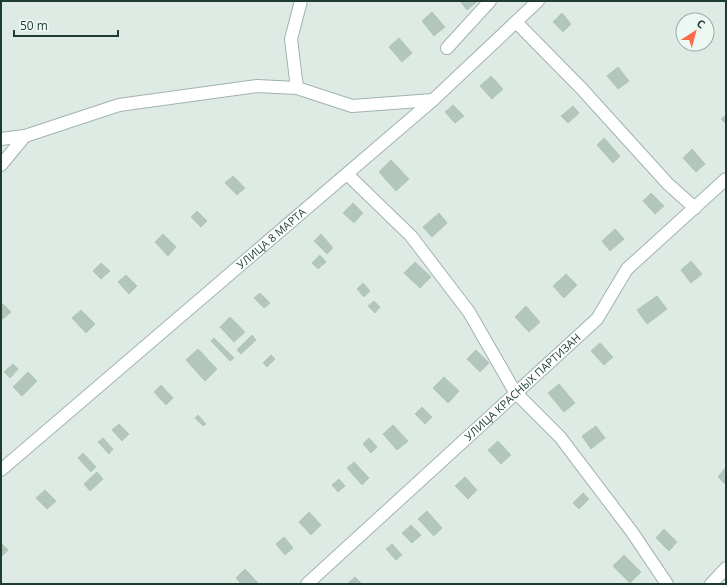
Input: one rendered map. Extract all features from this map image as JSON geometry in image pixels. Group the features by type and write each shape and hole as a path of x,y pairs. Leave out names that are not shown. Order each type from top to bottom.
{"street":[{"path":"297,88 291,39 301,1"},
{"path":"447,48 490,1"},
{"name":"УЛИЦА 8 МАРТА","path":"1,470 433,100 538,1"},
{"path":"516,22 581,88 668,184 695,208"},
{"path":"1,139 25,136 120,105 257,86 297,88 352,106 433,100"},
{"path":"1,165 25,136"},
{"path":"347,174 416,242 469,312 515,392 560,437 632,532 667,584"},
{"name":"УЛИЦА КРАСНЫХ ПАРТИЗАН","path":"307,584 515,392 597,319 627,269 726,179"},
{"path":"711,584 726,568"}],"building":[{"path":"460,1 478,1 467,10"},
{"path":"432,12 445,27 434,36 422,21"},
{"path":"562,13 571,24 563,32 553,22"},
{"path":"399,38 412,53 402,62 389,47"},
{"path":"618,67 629,81 618,89 607,76"},
{"path":"491,76 503,89 492,99 480,86"},
{"path":"453,105 464,116 455,123 445,112"},
{"path":"573,106 579,113 568,123 561,116"},
{"path":"726,115 726,124 721,119"},
{"path":"604,138 620,156 613,163 597,145"},
{"path":"692,149 705,164 696,172 683,158"},
{"path":"391,160 409,179 396,191 379,172"},
{"path":"233,176 245,188 237,195 225,183"},
{"path":"651,193 664,206 655,214 643,201"},
{"path":"353,203 363,213 354,223 343,213"},
{"path":"197,211 207,221 201,227 191,217"},
{"path":"439,213 447,223 432,237 423,227"},
{"path":"615,229 624,239 610,251 602,241"},
{"path":"163,234 176,247 168,256 155,242"},
{"path":"321,234 333,248 327,254 314,241"},
{"path":"320,255 326,262 318,269 312,263"},
{"path":"691,261 702,274 691,283 681,270"},
{"path":"415,262 431,277 420,288 404,273"},
{"path":"101,263 110,271 101,279 93,271"},
{"path":"566,274 577,285 564,298 553,286"},
{"path":"126,275 137,286 129,294 118,282"},
{"path":"363,283 370,291 364,297 357,289"},
{"path":"260,293 270,303 264,308 254,298"},
{"path":"657,296 667,309 647,324 637,310"},
{"path":"374,301 380,307 375,313 368,306"},
{"path":"3,304 11,312 3,319 1,317 1,305"},
{"path":"526,306 540,322 529,332 515,317"},
{"path":"81,310 95,324 86,333 72,318"},
{"path":"230,317 245,332 234,342 220,327"},
{"path":"252,335 256,340 241,354 237,350"},
{"path":"214,338 234,358 230,361 211,341"},
{"path":"600,343 613,357 604,365 591,351"},
{"path":"198,349 217,369 205,381 186,360"},
{"path":"476,350 489,363 480,372 467,359"},
{"path":"271,355 275,359 267,367 263,363"},
{"path":"13,364 18,369 10,378 4,372"},
{"path":"28,372 37,381 22,396 13,387"},
{"path":"444,377 459,391 448,403 433,388"},
{"path":"559,384 575,403 564,412 548,393"},
{"path":"161,385 173,398 166,405 154,392"},
{"path":"422,407 432,417 425,424 415,414"},
{"path":"198,415 206,424 203,426 195,418"},
{"path":"119,424 129,434 122,441 112,430"},
{"path":"393,425 408,441 397,450 383,434"},
{"path":"596,426 605,438 591,449 582,436"},
{"path":"103,438 113,449 109,454 98,442"},
{"path":"369,438 377,447 371,453 363,444"},
{"path":"498,441 511,455 501,464 488,450"},
{"path":"83,453 96,467 91,472 78,458"},
{"path":"354,462 369,478 362,485 347,468"},
{"path":"726,467 726,485 718,477"},
{"path":"97,472 103,479 90,491 84,484"},
{"path":"465,477 477,490 468,499 455,486"},
{"path":"339,479 345,486 338,492 332,485"},
{"path":"45,490 56,501 47,509 36,498"},
{"path":"583,493 589,499 579,509 573,503"},
{"path":"427,511 442,528 434,536 418,519"},
{"path":"309,512 321,525 311,535 299,522"},
{"path":"411,525 421,535 412,543 402,533"},
{"path":"664,529 677,542 669,551 656,538"},
{"path":"284,537 293,548 285,555 276,544"},
{"path":"1,543 8,550 1,557"},
{"path":"392,544 402,555 396,560 386,549"},
{"path":"624,555 641,572 630,583 613,566"},
{"path":"245,569 258,583 257,584 241,584 236,578"},
{"path":"355,577 362,584 347,584"}]}
